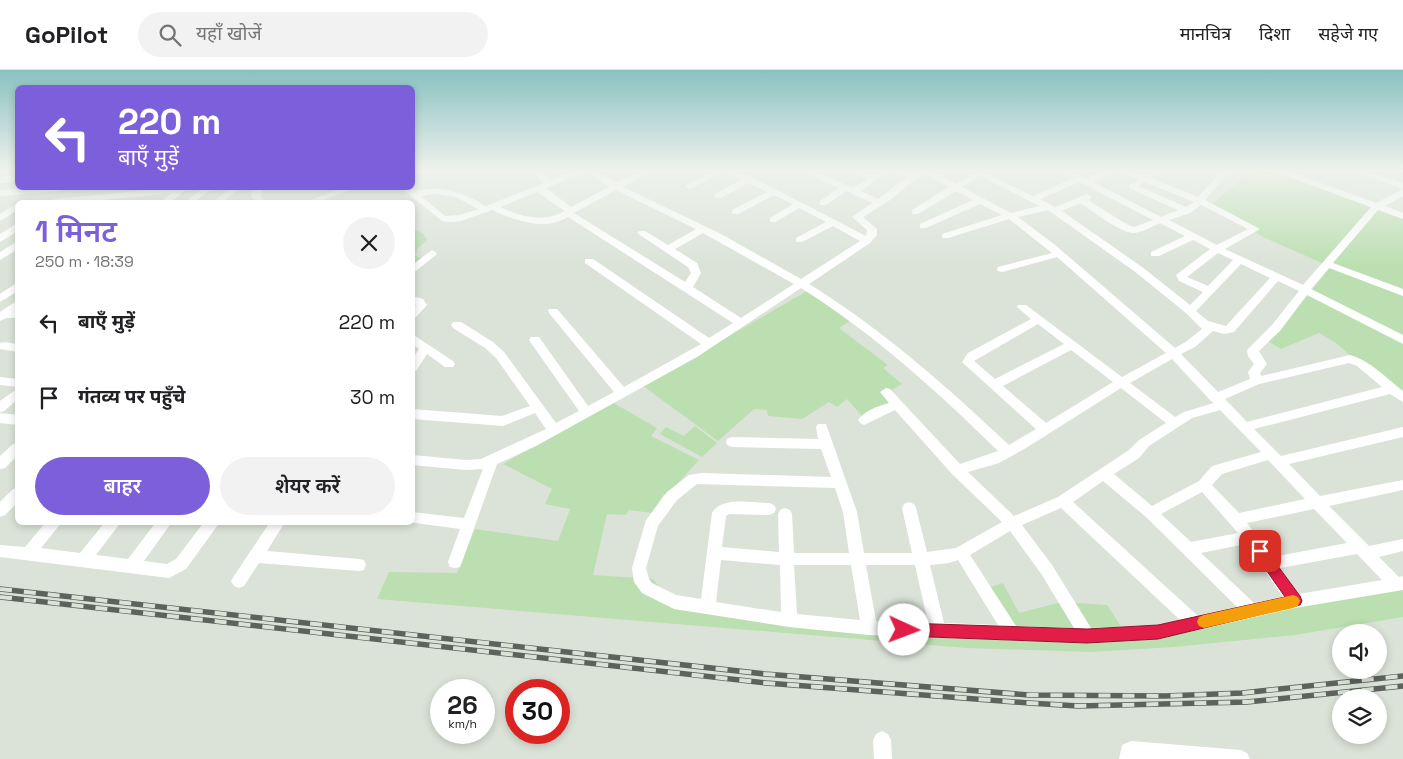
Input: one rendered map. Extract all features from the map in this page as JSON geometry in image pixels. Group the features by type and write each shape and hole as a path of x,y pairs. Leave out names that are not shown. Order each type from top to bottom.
{"street":[{"path":"426,203 445,220 455,220 500,203"},
{"path":"477,203 515,218 546,221 556,220 586,203"},
{"path":"559,203 686,289 742,324"},
{"path":"649,203 703,229 801,283 892,346 1008,452"},
{"path":"735,212 752,203"},
{"path":"415,460 466,464 492,461 622,393 742,324 801,283 867,241 872,235 872,229 857,217 879,203"},
{"path":"914,212 928,203"},
{"path":"923,226 974,203"},
{"path":"987,203 1010,216 1059,254 1174,354 1364,550 1400,583"},
{"path":"957,470 994,459 1008,452 1122,382 1174,354 1206,332 1208,328 1138,269 1041,203"},
{"path":"945,236 1010,216 1052,209 1070,203"},
{"path":"1093,203 1131,229 1141,228 1187,211 1196,203"},
{"path":"1129,203 1217,249 1305,290 1403,340"},
{"path":"1170,203 1187,211"},
{"path":"1204,203 1256,230 1217,249 1180,276 1210,291"},
{"path":"1366,203 1403,216"},
{"path":"1256,381 1254,372 1261,364 1254,356 1253,350 1276,328 1326,264 1376,207 1382,203"},
{"path":"773,220 799,204 867,241"},
{"path":"0,209 15,207"},
{"path":"0,218 15,208"},
{"path":"799,240 832,223"},
{"path":"0,239 15,228"},
{"path":"668,249 703,229"},
{"path":"642,233 693,265 696,273 686,289"},
{"path":"1155,254 1194,236"},
{"path":"0,257 15,246"},
{"path":"415,267 432,253"},
{"path":"1002,269 1059,254"},
{"path":"1190,312 1240,259"},
{"path":"589,261 709,344"},
{"path":"1326,264 1383,284 1403,294"},
{"path":"1204,324 1224,330 1230,329 1276,276"},
{"path":"2,296 15,287"},
{"path":"415,300 422,302 422,305 415,312"},
{"path":"2,315 15,305"},
{"path":"1022,307 1176,424"},
{"path":"553,311 622,393"},
{"path":"2,315 15,315"},
{"path":"1038,320 969,358 969,364 1044,429"},
{"path":"457,325 489,345 500,355 554,430"},
{"path":"415,340 449,364"},
{"path":"535,340 586,412"},
{"path":"994,385 1072,345"},
{"path":"4,346 15,348"},
{"path":"415,364 426,348"},
{"path":"714,553 788,559 949,557 961,553 1012,523 1063,501 1134,454 1144,443 1188,416 1256,381 1354,359 1403,398"},
{"path":"0,381 15,382"},
{"path":"1245,427 1392,389"},
{"path":"886,392 957,470 1012,523 1046,570 1087,636"},
{"path":"0,408 15,395"},
{"path":"864,420 882,410 898,405"},
{"path":"415,414 503,421 537,408"},
{"path":"0,418 15,420"},
{"path":"822,427 826,444 850,512 869,628"},
{"path":"1151,513 1204,485 1217,470 1403,432"},
{"path":"732,442 826,444"},
{"path":"0,464 15,450"},
{"path":"454,562 492,461"},
{"path":"1104,474 1151,513 1250,610"},
{"path":"841,483 694,479 672,496 651,524 641,556 639,575 647,588 666,599 789,620 869,628 1087,636 1158,632 1250,610 1400,583"},
{"path":"1204,485 1236,519 1295,601"},
{"path":"1236,519 1316,501 1403,485"},
{"path":"0,511 15,496"},
{"path":"1063,501 1196,624"},
{"path":"909,508 938,631"},
{"path":"708,607 719,513 722,509 769,509"},
{"path":"785,514 789,620"},
{"path":"415,518 468,524"},
{"path":"28,553 52,525"},
{"path":"83,560 112,525"},
{"path":"131,567 163,525"},
{"path":"0,551 169,571 176,568 211,525"},
{"path":"239,581 276,525"},
{"path":"1189,549 1250,538"},
{"path":"1270,564 1403,545"},
{"path":"961,553 1012,633"},
{"path":"256,556 360,565"},
{"path":"882,740 884,759"},
{"path":"1128,759 1128,751 1131,750 1241,759"}],"green space":[{"path":"1213,203 1360,203 1403,217 1403,401 1336,343 1319,333 1281,349 1266,340 1279,330 1329,269 1320,262 1265,238 1208,207"},
{"path":"415,230 423,233 427,240 416,250 418,251 415,254"},
{"path":"415,255 423,259 415,265"},
{"path":"807,291 850,321 839,328 888,365 883,368 902,384 883,395 892,403 862,416 847,399 837,407 829,402 802,419 768,416 767,410 754,409 718,441 643,386"},
{"path":"612,402 657,428 651,436 699,460 667,495 664,494 652,513 629,510 626,515 607,514 593,575 653,579 666,595 874,626 1000,628 981,590 1003,583 1019,613 1061,602 1107,605 1124,631 1185,622 1403,580 1403,617 1361,624 1332,624 1332,629 1295,635 1174,647 1091,652 966,648 377,599 389,572 457,573 475,529 558,541 570,509 545,504 552,489 503,464"},
{"path":"695,426 717,443 702,457 660,434 666,427 684,436"}],"railway":[{"path":"0,589 765,674 1029,695 1165,696 1242,693 1403,676"},
{"path":"0,597 766,683 1029,703 1078,706 1247,702 1403,686"}],"slow traffic":[{"path":"1204,622 1293,601"}],"route":[{"path":"904,630 1087,636 1158,632 1295,601 1260,551"}]}
